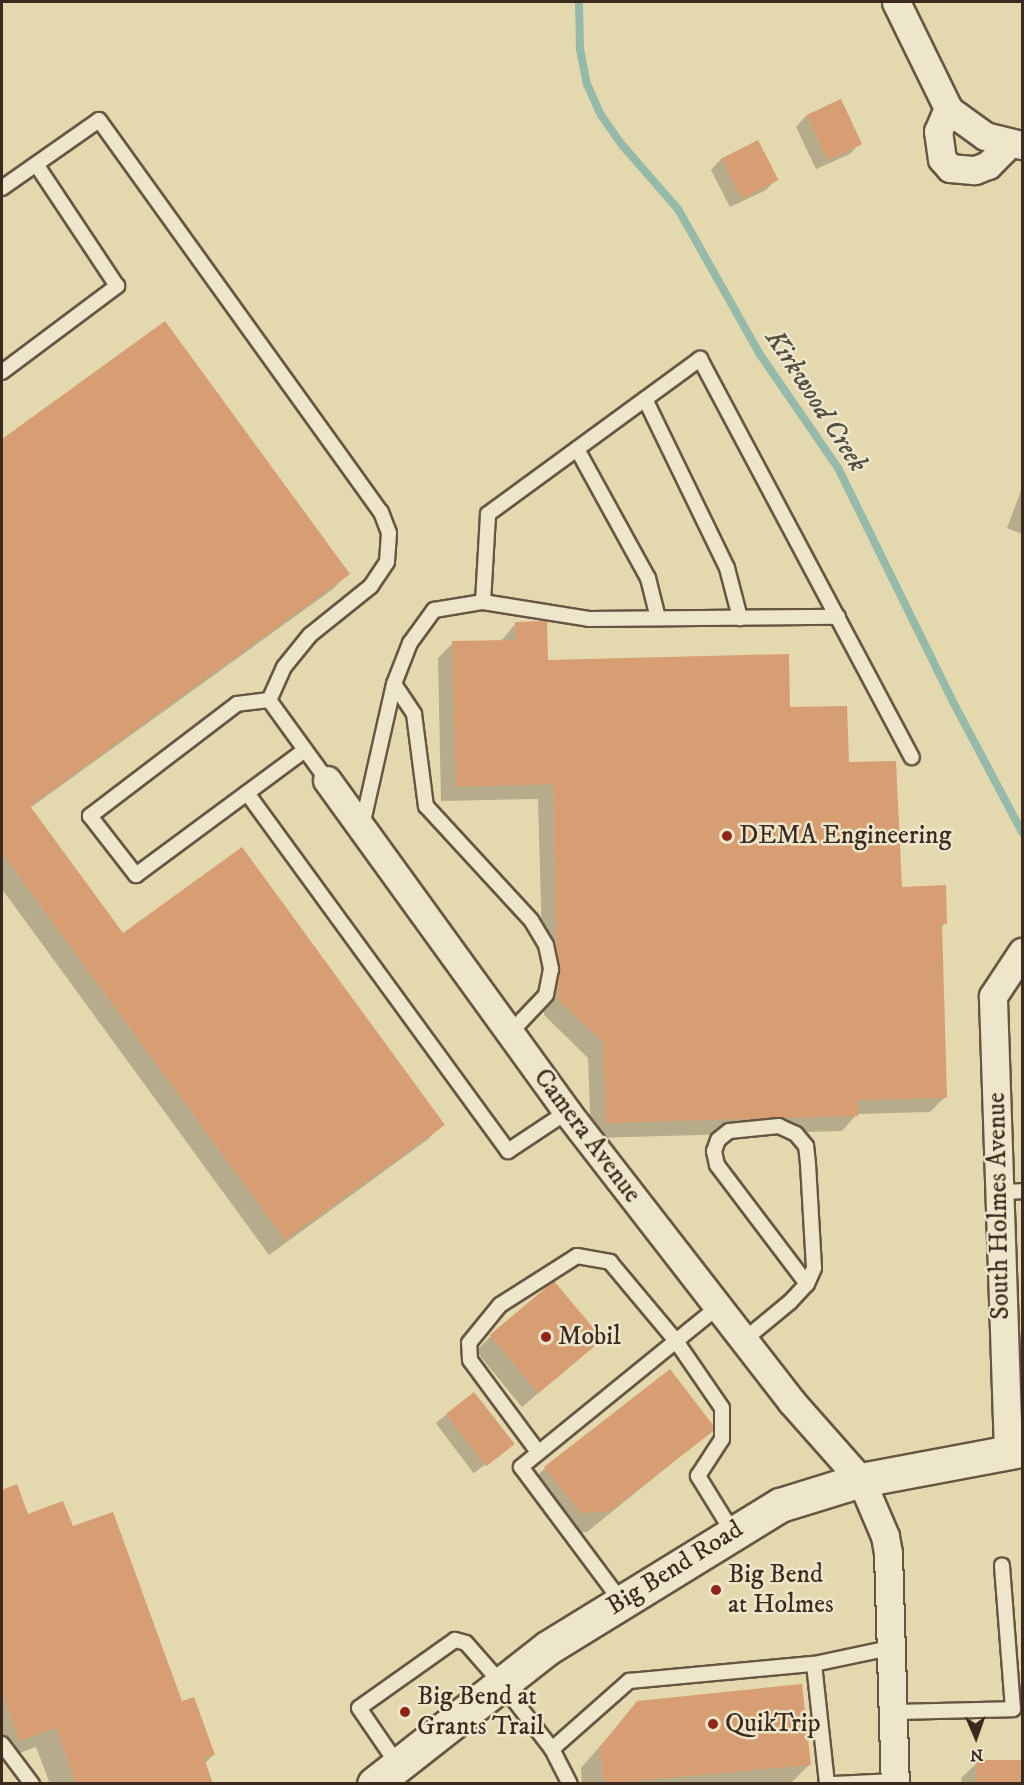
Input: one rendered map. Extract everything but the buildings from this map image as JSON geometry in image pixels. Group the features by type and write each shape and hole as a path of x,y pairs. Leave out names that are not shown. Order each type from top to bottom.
{"main road":[{"name":"Big Bend Road","path":"383,1778 549,1647 732,1531 780,1506 861,1480 1015,1451"}],"street":[{"path":"896,2 948,109 985,136 1016,145"},
{"path":"948,109 938,131 942,159 950,168 975,170 988,165 1016,145"},
{"name":"Camera Avenue","path":"327,780 567,1112 744,1340 861,1480"},
{"name":"South Holmes Avenue","path":"1015,1451 1010,1192 993,996 1023,952"},
{"path":"861,1480 885,1536 895,1782"}],"lane":[{"path":"2,188 99,120 381,512 389,533 387,562 371,586 310,635 284,667 269,700"},
{"path":"2,372 117,286 36,165"},
{"path":"483,602 488,514 700,359 912,756"},
{"path":"645,399 727,568 740,618"},
{"path":"577,449 648,578 658,618"},
{"path":"362,828 394,684 410,643 434,610 483,602 589,619 838,617"},
{"path":"394,684 414,714 426,806 531,921 546,945 551,969 546,995 509,1034"},
{"path":"269,700 327,780"},
{"path":"269,700 237,704 90,816 136,875 305,750"},
{"path":"247,793 508,1151 567,1112"},
{"path":"744,1340 807,1284 814,1268 806,1146 796,1134 779,1126 729,1131 718,1140 714,1151 717,1165 807,1284"},
{"path":"538,1452 470,1360 469,1343 500,1305 577,1256 610,1262 676,1341 722,1408 722,1439 698,1476 732,1531"},
{"path":"621,1601 521,1467 718,1307"},
{"path":"893,1712 1013,1709 1002,1565"},
{"path":"383,1778 360,1714 363,1704 455,1640 466,1643 501,1683 552,1749 570,1784"},
{"path":"552,1749 629,1681 814,1664 890,1648"},
{"path":"814,1664 826,1784"},
{"path":"2,1744 32,1784"},
{"path":"834,1784 895,1782"}],"waterway":[{"name":"Kirkwood Creek","path":"579,2 580,49 587,84 601,115 623,146 678,209 759,353 838,468 951,698 1022,832"}],"place":[{"name":"DEMA Engineering","path":"727,836"},
{"name":"Mobil","path":"546,1337"},
{"name":"Big Bend at Holmes","path":"716,1590"},
{"name":"Big Bend at Grants Trail","path":"405,1712"},
{"name":"QuikTrip","path":"713,1724"}]}
